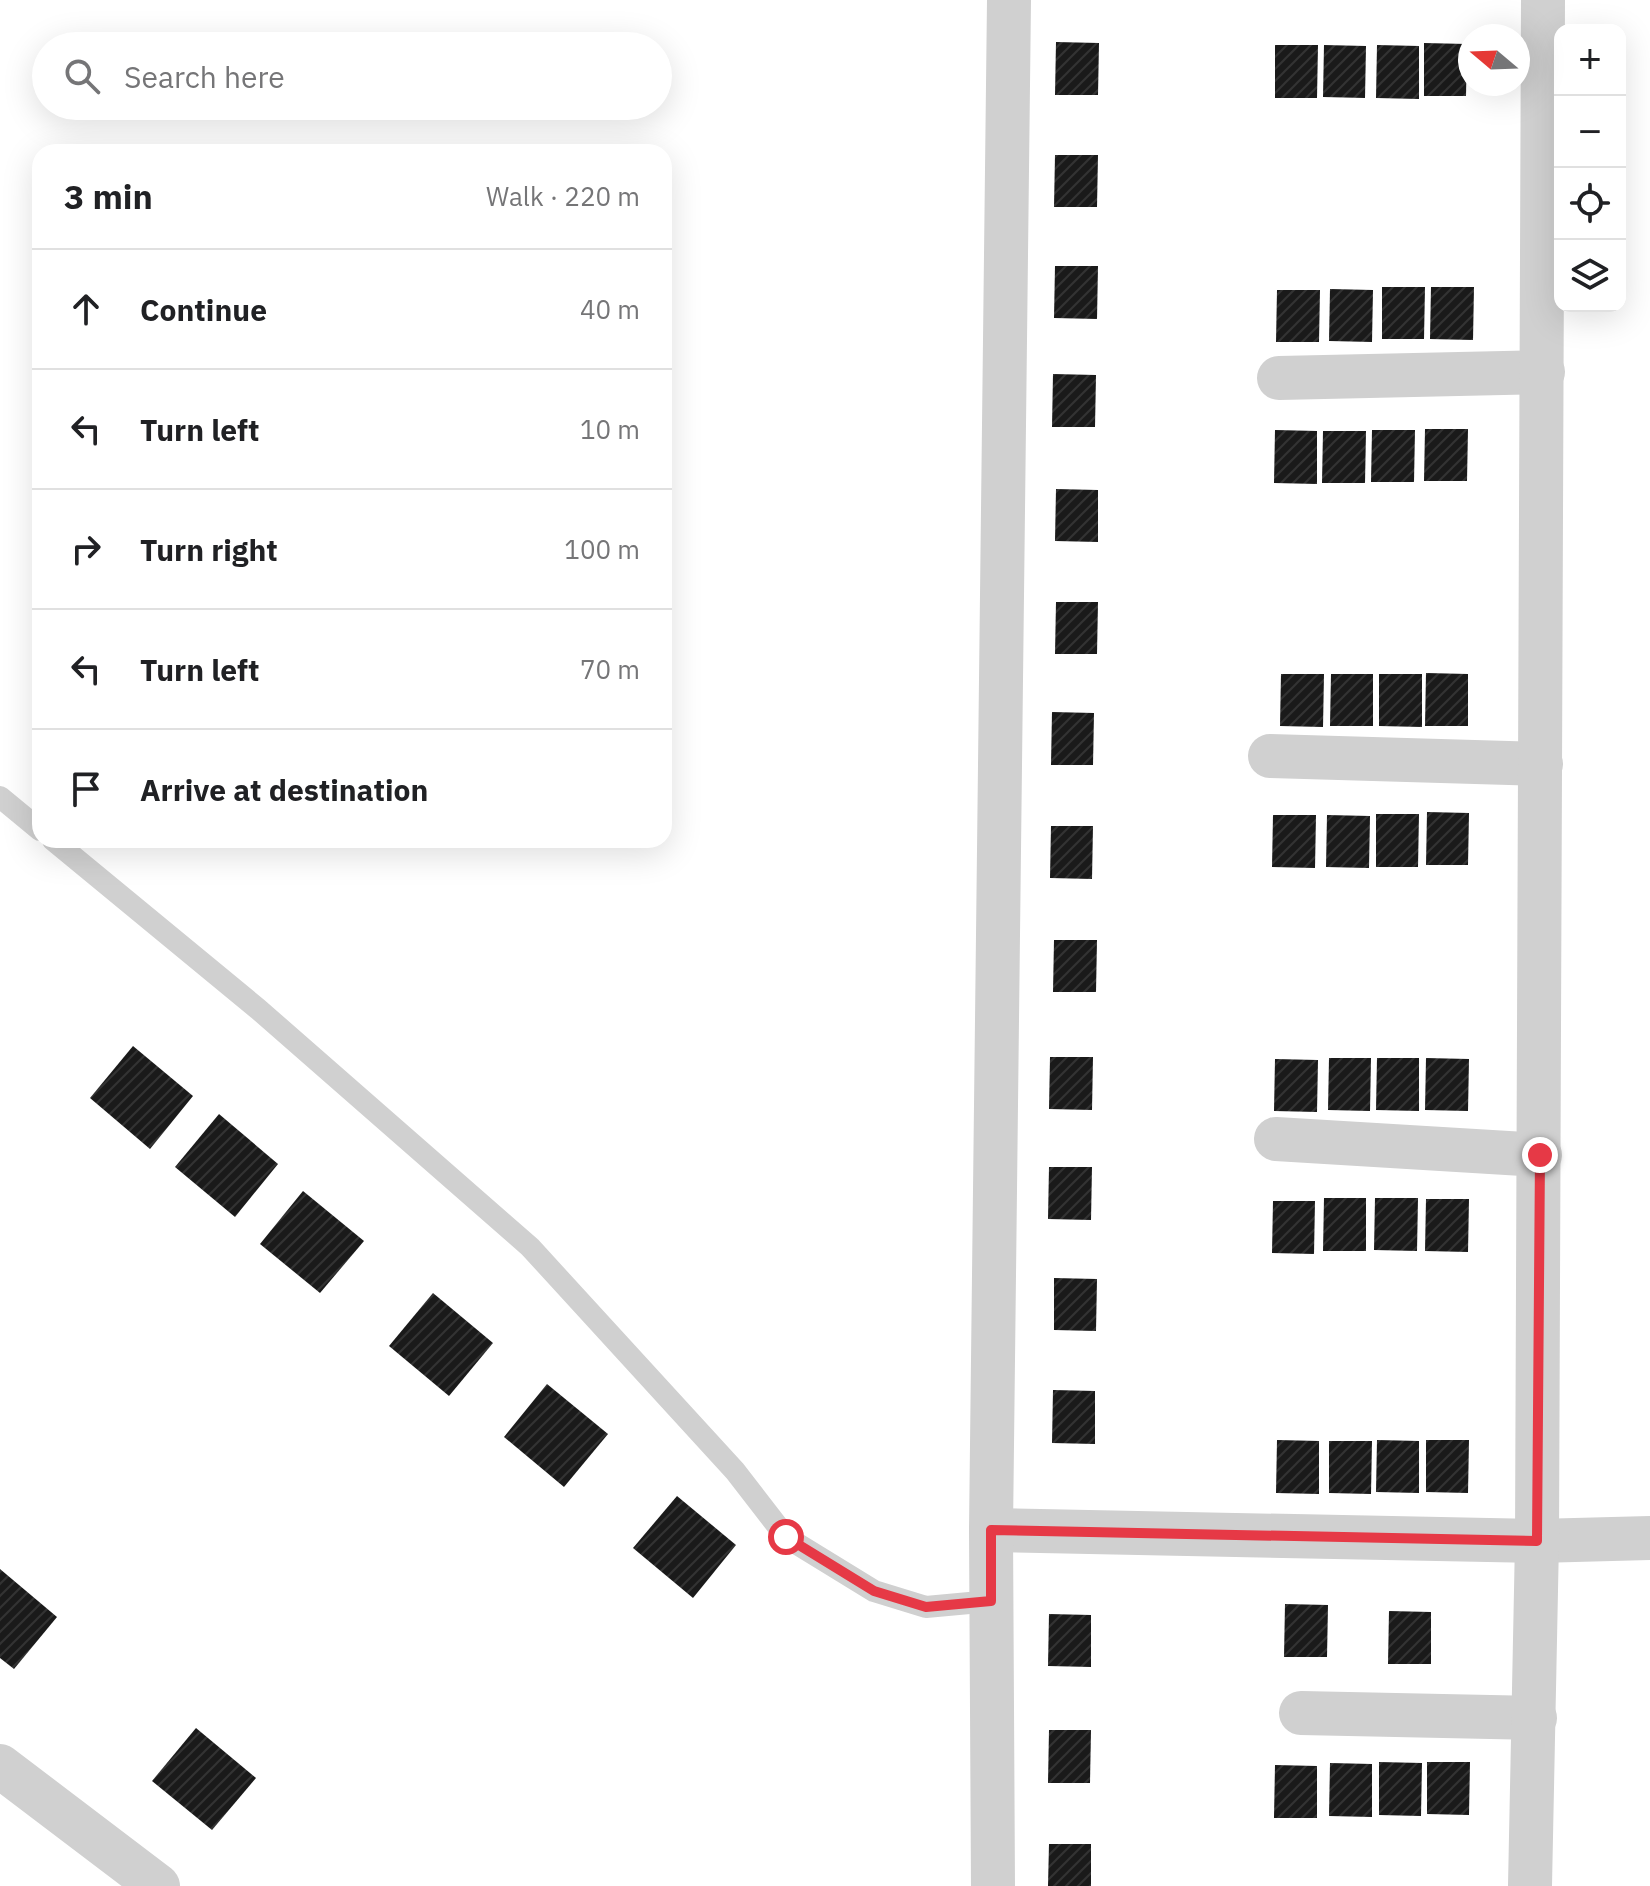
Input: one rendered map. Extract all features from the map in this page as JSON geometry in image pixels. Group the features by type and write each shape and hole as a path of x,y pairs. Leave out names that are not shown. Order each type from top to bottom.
{"street":[{"path":"993,1886 991,1530 1009,0"},
{"path":"1530,1886 1535,1718 1540,1155 1543,0"},
{"path":"1279,378 1543,372"},
{"path":"1270,756 1541,764"},
{"path":"1276,1139 1540,1155"},
{"path":"991,1530 1537,1541 1650,1538"},
{"path":"1301,1713 1535,1718"},
{"path":"4,1776 158,1886"}],"lane":[{"path":"0,797 32,823"},
{"path":"63,848 258,1009 530,1247 735,1471 786,1537 874,1591 926,1607 991,1601"}],"building":[{"path":"1056,42 1099,43 1098,95 1055,95"},
{"path":"1424,43 1458,44 1458,96 1424,96"},
{"path":"1275,45 1318,45 1317,98 1275,98"},
{"path":"1324,45 1366,46 1365,98 1323,97"},
{"path":"1377,45 1419,46 1419,99 1376,98"},
{"path":"1055,155 1098,155 1097,207 1054,207"},
{"path":"1055,266 1098,266 1097,319 1054,318"},
{"path":"1382,287 1425,287 1424,339 1382,339"},
{"path":"1431,287 1474,287 1473,340 1430,339"},
{"path":"1330,289 1373,290 1372,342 1329,341"},
{"path":"1277,290 1320,290 1319,342 1276,342"},
{"path":"1053,374 1096,375 1095,427 1052,427"},
{"path":"1425,429 1468,429 1467,481 1424,481"},
{"path":"1275,430 1317,431 1317,484 1274,483"},
{"path":"1372,430 1415,430 1414,482 1371,482"},
{"path":"1323,431 1366,431 1365,483 1322,483"},
{"path":"1056,489 1098,490 1098,542 1055,541"},
{"path":"1056,602 1098,602 1097,654 1055,654"},
{"path":"1426,673 1468,674 1468,726 1425,726"},
{"path":"1281,674 1324,674 1323,727 1280,726"},
{"path":"1331,674 1373,674 1373,726 1330,726"},
{"path":"1379,674 1422,674 1422,727 1379,726"},
{"path":"1052,712 1094,713 1093,765 1051,765"},
{"path":"1427,812 1469,813 1468,865 1426,865"},
{"path":"1376,814 1419,814 1418,867 1376,867"},
{"path":"1273,815 1316,815 1315,868 1272,867"},
{"path":"1327,815 1370,816 1369,868 1326,867"},
{"path":"1051,826 1093,826 1092,879 1050,878"},
{"path":"1054,940 1097,940 1096,992 1053,992"},
{"path":"133,1046 193,1096 150,1149 90,1098"},
{"path":"1050,1057 1093,1057 1092,1110 1049,1109"},
{"path":"1329,1058 1371,1058 1370,1111 1328,1110"},
{"path":"1377,1058 1419,1058 1419,1111 1376,1110"},
{"path":"1426,1058 1469,1059 1468,1111 1425,1110"},
{"path":"1275,1059 1318,1060 1317,1112 1274,1111"},
{"path":"219,1114 278,1164 235,1217 175,1167"},
{"path":"1049,1167 1092,1167 1091,1220 1048,1219"},
{"path":"303,1191 364,1241 320,1293 260,1244"},
{"path":"1324,1198 1366,1198 1366,1251 1323,1251"},
{"path":"1375,1198 1418,1198 1417,1251 1374,1250"},
{"path":"1426,1199 1469,1199 1468,1252 1425,1251"},
{"path":"1273,1201 1315,1201 1314,1254 1272,1253"},
{"path":"1054,1278 1097,1279 1096,1331 1054,1330"},
{"path":"433,1293 493,1343 449,1396 389,1346"},
{"path":"547,1384 608,1434 564,1487 504,1437"},
{"path":"1053,1390 1095,1391 1095,1444 1052,1443"},
{"path":"1277,1440 1319,1441 1319,1494 1276,1493"},
{"path":"1377,1440 1419,1441 1419,1493 1376,1492"},
{"path":"1426,1440 1469,1440 1468,1493 1426,1492"},
{"path":"1329,1441 1372,1441 1371,1494 1329,1493"},
{"path":"677,1496 736,1545 693,1598 633,1548"},
{"path":"0,1569 57,1617 14,1669 0,1658"},
{"path":"1285,1604 1328,1605 1327,1657 1284,1657"},
{"path":"1389,1611 1431,1612 1431,1664 1388,1664"},
{"path":"1049,1614 1091,1615 1091,1667 1048,1666"},
{"path":"196,1728 256,1778 212,1830 152,1781"},
{"path":"1049,1730 1091,1730 1090,1783 1048,1783"},
{"path":"1379,1762 1422,1763 1421,1816 1379,1815"},
{"path":"1427,1762 1470,1762 1469,1815 1427,1814"},
{"path":"1330,1763 1372,1764 1372,1817 1329,1816"},
{"path":"1275,1765 1317,1766 1317,1818 1274,1818"},
{"path":"1049,1844 1091,1844 1091,1886 1048,1886"}],"route":[{"path":"786,1537 874,1591 926,1607 991,1601 991,1530 1537,1541 1540,1155"}]}
